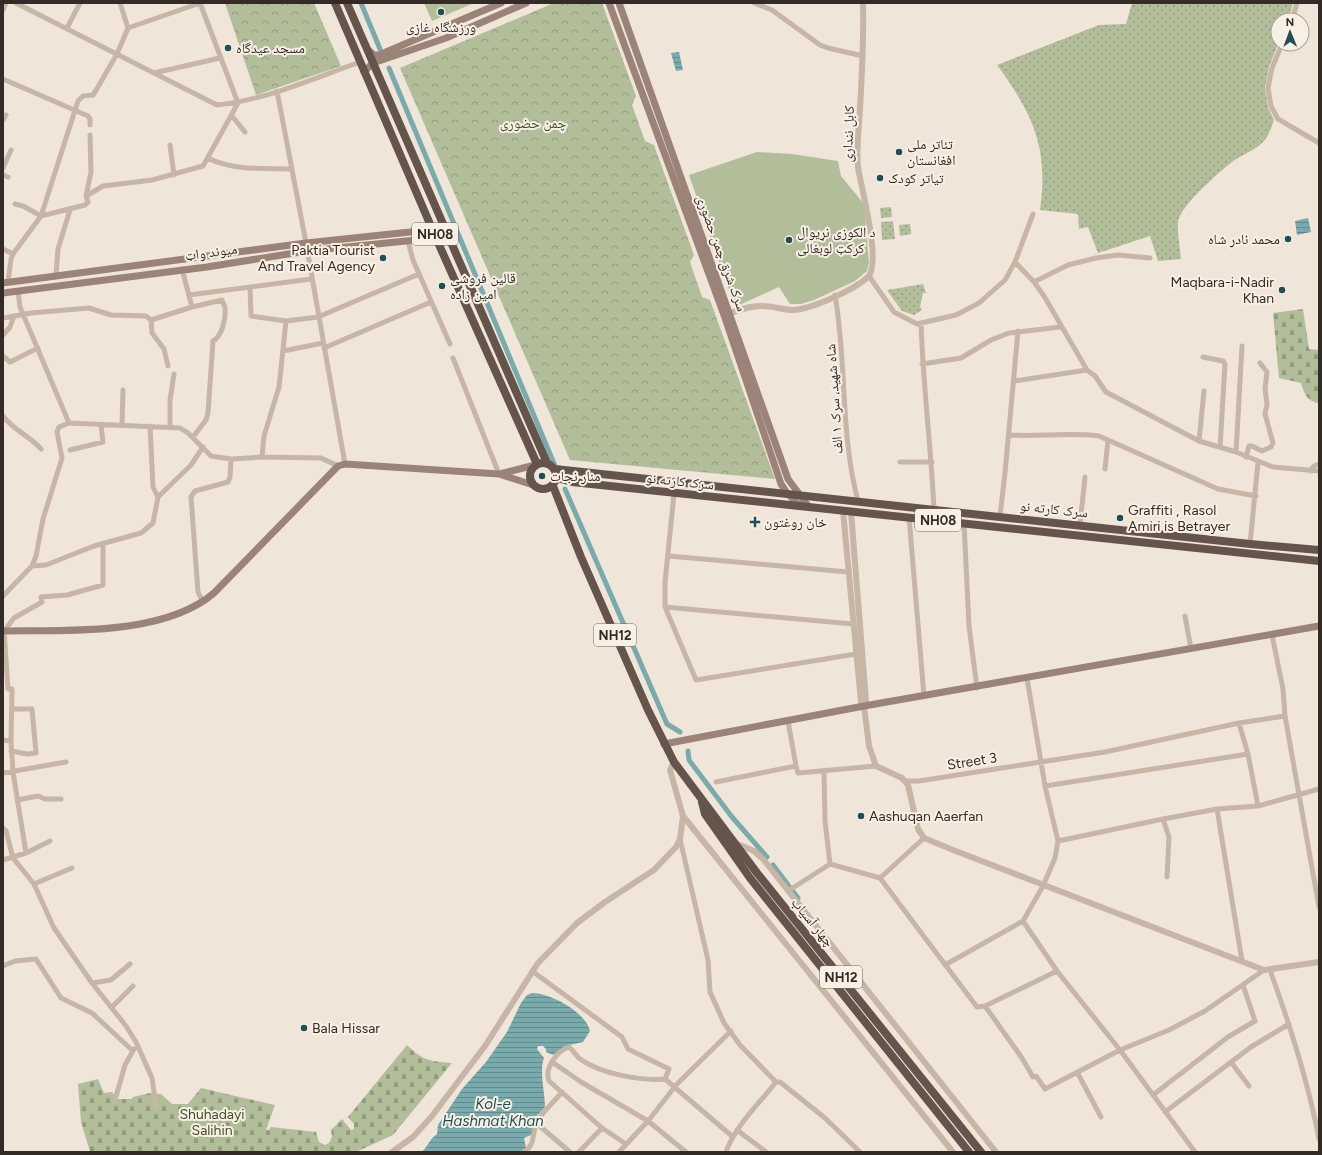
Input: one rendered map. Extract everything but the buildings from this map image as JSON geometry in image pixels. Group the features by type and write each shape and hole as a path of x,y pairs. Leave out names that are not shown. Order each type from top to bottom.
{"highway":[{"name":"NH08","path":"335,3 432,229 496,369 536,465"},
{"name":"NH08","path":"347,3 547,463"},
{"path":"342,21 351,11"},
{"path":"547,463 555,469 557,478 549,487 533,485 530,473 536,465 547,463"},
{"name":"سرک کارته نو","path":"555,469 800,494 1250,544 1319,550"},
{"name":"سرک کارته نو","path":"557,478 572,482 674,494 909,517 1208,551 1319,561"},
{"name":"NH12","path":"549,487 561,505 581,557 664,744 674,762"},
{"name":"چهار آسیاب","path":"674,762 702,802 711,810 735,843 981,1152"},
{"name":"چهار آسیاب","path":"702,802 705,814 750,878 969,1152"},
{"path":"862,1018 869,1012"}],"main road":[{"path":"367,49 374,55 380,54 501,3"},
{"path":"364,72 373,63 446,38 526,3"},
{"name":"سرک شرق چمن حضوری","path":"610,3 788,479 809,507"},
{"name":"سرک شرق چمن حضوری","path":"619,3 727,314 781,484 787,493"},
{"name":"میوند واټ","path":"5,282 306,243 432,229 443,225"},
{"name":"میوند واټ","path":"3,293 307,251 436,238 447,235"},
{"path":"4,631 80,630 143,624 190,610 203,602 342,465 499,474 533,485"},
{"path":"499,474 536,465"},
{"path":"787,493 800,506"},
{"path":"664,744 864,706 977,688 1191,649 1272,636 1319,626"}],"street":[{"path":"3,10 6,3"},
{"path":"16,3 217,105 238,103 277,92 360,62"},
{"path":"67,28 80,3"},
{"path":"5,282 13,254 41,216 75,109 80,98 93,95 117,54 128,28 120,3"},
{"path":"86,196 102,186 152,180 203,166 238,103 200,3 128,28"},
{"path":"754,3 772,10 820,45 863,56"},
{"name":"کابل ننداری","path":"863,3 863,56 857,147 858,167 868,212 873,261 872,270 869,276"},
{"path":"1279,52 1272,68 1268,88 1271,106 1278,119 1319,144"},
{"path":"154,73 220,58"},
{"path":"3,79 75,109 90,117 90,125"},
{"path":"3,596 32,566 62,458 57,432 59,426 69,422 180,428 193,437 211,456 231,459 262,457 321,458 342,465 306,243 277,92"},
{"path":"232,116 245,132"},
{"path":"15,204 23,206 41,216 70,210 85,205 88,202 86,196 91,172 90,135"},
{"path":"170,145 174,175"},
{"path":"3,168 10,150"},
{"path":"208,158 220,164 242,167 292,169"},
{"path":"56,276 58,249 70,210"},
{"path":"727,314 748,307 762,306 801,309 835,296 858,284 869,276 894,312 905,319 917,324 956,315 983,300 1006,280 1015,262 1033,214"},
{"path":"408,241 411,254 419,274 450,344"},
{"path":"3,249 13,254"},
{"path":"1034,282 1068,265 1096,258 1118,255 1150,258"},
{"path":"1015,262 1034,282 1087,370 1095,376 1106,392 1199,441 1236,452 1273,467 1319,471"},
{"path":"182,269 192,307"},
{"path":"250,288 251,316 286,321 318,317 419,274"},
{"path":"189,295 311,279"},
{"path":"18,291 20,307 23,315 69,422"},
{"name":"شاه شهید، سرک ۱ الف","path":"835,296 840,323 851,466 858,501"},
{"path":"151,320 192,307 222,300 226,306 225,318 218,338 213,341 208,413 206,420 193,437"},
{"path":"283,352 323,346 431,302"},
{"path":"3,318 89,308 111,315 146,316 151,320 152,333 164,349 168,366"},
{"path":"3,336 10,328 14,316"},
{"path":"262,457 264,436 279,387 286,321"},
{"path":"921,323 922,364 932,462 934,509"},
{"path":"922,364 961,358 991,340 1018,331 1060,327"},
{"path":"1000,516 1018,331"},
{"path":"1236,452 1242,346"},
{"path":"3,356 10,362 38,348"},
{"path":"1203,356 1225,364 1220,447"},
{"path":"453,358 499,474"},
{"path":"1246,457 1248,446 1262,450 1271,447 1273,443 1265,414 1267,404 1265,389 1267,372 1260,363"},
{"path":"1014,381 1087,370"},
{"path":"170,427 170,400 174,374"},
{"path":"122,425 123,390"},
{"path":"1199,441 1204,391"},
{"path":"3,416 8,423 34,441 41,449"},
{"path":"70,450 103,442 101,424"},
{"path":"150,426 153,487 158,497"},
{"path":"1009,435 1034,436 1077,433 1099,436 1218,489 1256,496"},
{"path":"1105,469 1108,440"},
{"path":"32,566 46,565 94,546 103,545 130,537 148,528 153,523 158,497 191,465 203,447"},
{"path":"203,602 198,592 191,497 195,491 228,482 230,477 231,459"},
{"path":"900,462 932,462"},
{"path":"1250,544 1256,496 1258,462"},
{"path":"1310,471 1314,466 1319,464"},
{"path":"1080,525 1085,477"},
{"path":"674,494 669,556 664,582 665,607 696,680 856,654"},
{"path":"847,512 848,572 861,702 864,706 869,746 876,766"},
{"path":"847,512 866,701 864,706"},
{"path":"909,517 924,696"},
{"path":"964,523 969,626 977,688"},
{"path":"26,853 13,772 11,751 13,709 12,689 8,689 4,631 14,618 42,602 41,597 67,595 103,584 103,545"},
{"path":"669,556 848,572"},
{"path":"665,607 853,624"},
{"path":"1185,616 1191,649"},
{"path":"1272,636 1283,689 1285,716 1319,907"},
{"path":"945,965 1023,921 1043,886 1055,858 1058,841 1045,786 1027,678"},
{"path":"11,751 27,754 36,753 32,709 13,709"},
{"name":"Street 3","path":"905,781 919,781 1105,752 1239,723 1285,716"},
{"path":"788,721 798,772 876,766 905,781 910,791 918,829 924,838 1043,886 1267,970 1289,1024 1313,1105 1319,1139"},
{"path":"1239,723 1248,754 1258,806"},
{"path":"3,740 11,741"},
{"path":"1045,786 1248,754"},
{"path":"3,773 66,762"},
{"path":"674,762 670,770 682,805 683,816 680,839 708,960 710,992 724,1023 740,1045 776,1082 780,1082 825,1118 860,1152"},
{"path":"716,782 796,766"},
{"path":"824,770 825,821 830,864"},
{"path":"1058,841 1217,809 1258,806 1319,789"},
{"path":"17,800 38,796 46,799 61,799"},
{"path":"1217,809 1242,961"},
{"path":"683,816 953,1152"},
{"path":"1163,819 1169,838 1167,877"},
{"path":"3,828 6,831 13,858 34,884 54,928 92,983 126,1026 137,1044 152,1078 156,1106"},
{"path":"880,878 924,838"},
{"path":"392,1152 413,1137 432,1116 485,1046 538,963 577,923 611,898 654,870 669,856 680,839"},
{"path":"3,860 26,853 50,841"},
{"path":"735,843 759,854 996,1152"},
{"path":"789,890 830,864 880,878 977,1007 985,1006 1057,971"},
{"path":"34,884 72,868"},
{"path":"1023,921 1057,971 1120,1050 1195,1152"},
{"path":"3,966 15,961 36,959 61,998 92,1013 133,1051"},
{"path":"985,1006 1022,1058 1032,1077 1036,1075 1044,1089 1120,1050 1169,1030 1205,1011 1267,970 1319,962"},
{"path":"92,983 111,980 130,964"},
{"path":"532,971 622,1036 628,1049 669,1069 665,1079"},
{"path":"1153,1095 1228,1037 1255,1021 1243,985"},
{"path":"112,1007 133,986"},
{"path":"1165,1112 1251,1047 1289,1024"},
{"path":"620,1152 676,1088 677,1084 731,1031"},
{"path":"115,1100 125,1065 137,1044"},
{"path":"626,1144 602,1128 549,1081 548,1070 552,1062 564,1050 569,1048 580,1059 607,1071 630,1078 651,1080 665,1079 733,1137"},
{"path":"552,1062 581,1082 648,1121 686,1152"},
{"path":"1231,1062 1249,1086"},
{"path":"1077,1072 1101,1117"},
{"path":"726,1152 737,1130 776,1082"},
{"path":"524,1152 529,1149 533,1142 536,1123 562,1092"},
{"path":"536,1123 570,1152"},
{"path":"579,1152 602,1128"},
{"path":"737,1130 766,1152"}],"green space":[{"path":"225,3 314,3 341,66 256,95"},
{"name":"ورزشگاه غازی","path":"424,3 474,3 432,21"},
{"name":"چمن حضوری","path":"554,3 602,3 636,96 632,105 645,141 654,145 694,255 690,262 702,297 710,300 775,479 570,460 400,68"},
{"path":"1132,3 1293,3 1290,12 1270,12 1270,52 1275,52 1269,67 1265,88 1268,107 1274,120 1270,132 1265,140 1259,145 1218,173 1185,207 1178,222 1181,259 1158,261 1150,236 1098,253 1088,227 1079,229 1078,214 1040,210 1042,168 1040,150 1035,133 1029,116 1010,83 997,65 1099,25 1126,24"},
{"name":"د الکوزی نړیوال کرکټ لوبغالی","path":"757,152 792,154 838,161 841,176 864,204 869,262 867,271 855,281 814,300 801,304 790,304 779,287 735,307 689,175"},
{"path":"891,207 892,217 881,218 880,208"},
{"path":"893,221 895,239 882,240 881,222"},
{"path":"910,224 911,234 900,236 899,225"},
{"path":"923,284 926,293 923,293 920,307 922,310 914,315 902,311 887,290"},
{"path":"1303,309 1309,349 1319,350 1319,403 1309,399 1301,383 1279,378 1273,313"},
{"name":"Shuhadayi Salihin","path":"407,1045 422,1057 427,1059 438,1062 452,1063 393,1135 356,1152 90,1152 81,1122 78,1084 98,1079 104,1093 112,1092 118,1099 132,1099 133,1097 150,1093 161,1094 172,1104 188,1104 201,1088 275,1105 266,1130 269,1130 271,1127 316,1132 319,1142 325,1145 329,1143 332,1137 331,1130 342,1119 351,1130 354,1129 354,1124 348,1117"}],"water":[{"path":"679,52 683,70 676,71 671,53"},
{"path":"1308,218 1311,232 1297,235 1295,221"},
{"name":"Kol-e Hashmat Khan","path":"532,993 548,996 566,1005 582,1017 590,1031 583,1042 565,1046 553,1055 546,1052 546,1049 543,1046 538,1046 537,1049 544,1058 542,1076 545,1107 531,1122 533,1132 531,1135 524,1138 526,1148 520,1152 420,1152 437,1134 438,1125 462,1089 486,1062 507,1032 521,1003 527,995"}],"waterway":[{"path":"361,3 380,49"},
{"path":"389,68 555,466"},
{"path":"565,489 667,724 680,732"},
{"path":"688,751 689,760 732,817 767,857"},
{"path":"773,865 798,898"}],"place":[{"name":"ورزشگاه غازی","path":"441,12"},
{"name":"مسجد عیدگاه","path":"228,48"},
{"name":"تئاتر ملی افغانستان","path":"899,152"},
{"name":"تیاتر کودک","path":"880,178"},
{"name":"محمد نادر شاه","path":"1288,239"},
{"name":"د الکوزی نړیوال کرکټ لوبغالی","path":"789,240"},
{"name":"Paktia Tourist And Travel Agency","path":"383,258"},
{"name":"قالین فروشی امین زاده","path":"442,286"},
{"name":"Maqbara-i-Nadir Khan","path":"1282,290"},
{"name":"منار نجات","path":"542,476"},
{"name":"Graffiti , Rasol Amiri is Betrayer","path":"1120,518"},
{"name":"خان روغتون","path":"755,522"},
{"name":"Aashuqan Aaerfan","path":"861,816"},
{"name":"Bala Hissar","path":"304,1028"}]}
